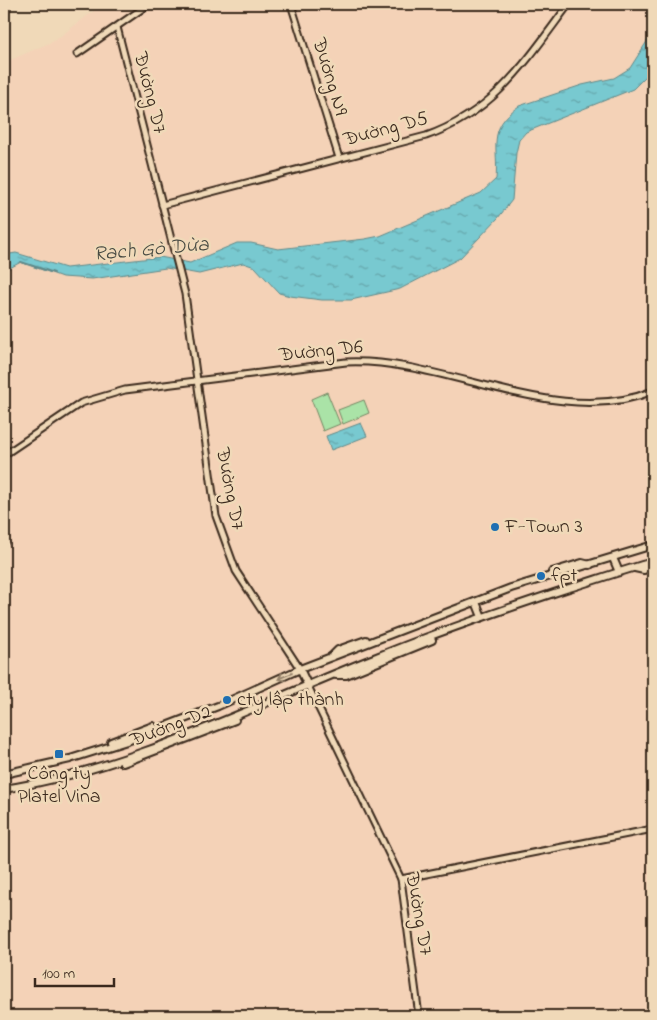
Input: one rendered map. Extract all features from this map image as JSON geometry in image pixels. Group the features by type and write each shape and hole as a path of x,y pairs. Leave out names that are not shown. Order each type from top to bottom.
{"main road":[{"path":"4,506 4,542"},
{"name":"Đường D2","path":"4,774 70,759 182,720 300,669 511,588 613,558 651,545 653,540"},
{"path":"613,558 619,572"},
{"name":"Đường D2","path":"4,790 76,774 130,756 452,628 653,562"},
{"name":"Đường D2","path":"634,568 644,570 653,567"},
{"path":"476,602 482,617"},
{"path":"300,669 308,686"}],"street":[{"path":"77,54 149,4"},
{"name":"Đường N9","path":"290,4 339,158"},
{"name":"Đường D5","path":"162,205 426,136 470,116 506,86 569,4"},
{"name":"Đường D7","path":"117,27 185,294 213,503 221,534 236,571 300,669"},
{"name":"Đường D6","path":"4,455 81,403 125,390 368,361 575,402 606,402 634,398 653,391"},
{"name":"Đường D7","path":"308,686 401,879 419,1016"},
{"path":"401,879 653,830"}],"shaded area":[{"path":"103,4 653,4 653,1016 4,1016 4,63 54,41"}],"green space":[{"path":"327,392 340,424 323,431 311,399"},
{"path":"364,400 369,413 343,424 338,410"}],"water":[{"path":"653,32 653,69 633,89 526,132 519,140 516,153 512,200 498,218 460,258 400,289 351,300 322,300 290,296 279,293 255,267 243,263 199,274 166,268 92,279 62,277 21,262 4,271 4,255 16,253 66,268 160,257 190,263 237,243 251,243 278,249 380,236 481,193 496,179 496,139 502,123 509,114 519,106 582,85 614,78 630,68"},
{"path":"361,423 367,436 331,450 326,436"}],"waterway":[{"name":"Rạch Gò Dừa","path":"21,262 54,273"}],"place":[{"name":"F-Town 3","path":"495,527"},
{"name":"fpt","path":"541,576"},
{"name":"cty lập thành","path":"227,700"},
{"name":"Công ty Platel Vina","path":"59,754"}]}
